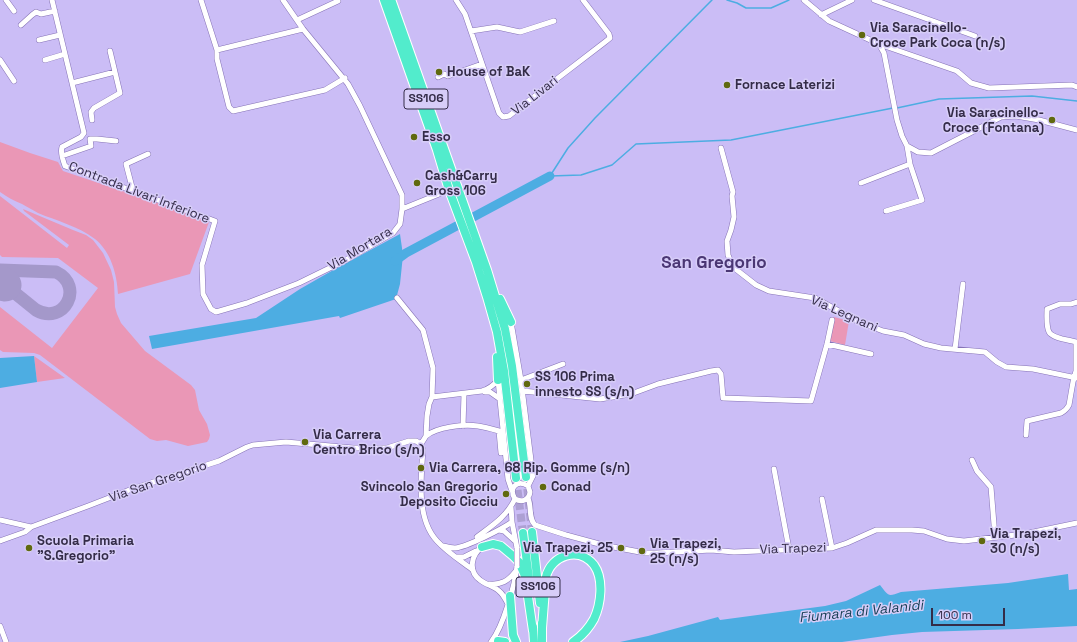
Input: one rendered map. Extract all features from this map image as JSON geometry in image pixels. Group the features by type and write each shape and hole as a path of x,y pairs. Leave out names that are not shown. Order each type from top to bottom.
{"highway":[{"name":"SS106","path":"387,2 450,190 456,198"},
{"name":"SS106","path":"387,2 479,261 497,332 504,371 516,478"},
{"name":"SS106","path":"479,261 487,270 505,329 512,366 526,477"},
{"path":"487,270 511,322"},
{"path":"497,332 498,380"},
{"name":"SS106","path":"534,642 528,567 527,532 542,628 542,642"},
{"path":"482,547 493,544 501,546 519,562 525,576 533,631"},
{"path":"542,628 545,581 548,569 561,557 573,554 582,556 589,560 597,570 600,584 600,594 594,619 588,628 574,642"},
{"path":"509,600 513,635 516,642"},
{"path":"496,641 505,642"}],"street":[{"path":"6,0 14,11"},
{"name":"Contrada Livari Inferiore","path":"52,0 84,133 81,138 62,147 62,156 65,166 134,190 215,221 202,265 203,294 211,309 216,312"},
{"path":"201,0 217,50 217,59 229,107 232,111 325,90 345,78"},
{"name":"Via Mortara","path":"216,312 247,303 299,283 346,260 393,233 400,224 402,195 353,91 345,78 303,29 283,0"},
{"name":"Via Livari","path":"456,0 465,14 499,113 503,117 509,116 610,38 609,34 583,0"},
{"path":"804,0 829,21 879,44 957,70 971,82 989,88 1075,86 1077,81"},
{"path":"821,15 852,0"},
{"path":"874,0 975,36"},
{"path":"297,20 338,1"},
{"path":"21,26 36,12 41,14 55,11"},
{"path":"471,31 497,27 520,32 554,21"},
{"path":"217,50 303,29"},
{"path":"39,40 60,35"},
{"path":"879,44 884,53 897,120 907,146 910,164 922,200 886,211"},
{"path":"92,120 91,112 94,108 120,93 110,51"},
{"path":"45,60 65,54"},
{"path":"0,60 14,81"},
{"path":"438,77 444,74 448,76 482,64"},
{"path":"72,83 115,72"},
{"path":"907,146 918,152 931,153 1001,117 1016,116 1039,120 1077,130"},
{"path":"62,156 91,146 90,139 116,141"},
{"name":"Via Legnani","path":"722,148 733,192 734,217 731,230 726,241 728,255 733,267 756,285 769,291 815,298 857,321 883,331 904,335 924,344 941,348 985,352 1006,367 1033,369 1076,378"},
{"path":"134,190 126,164 148,154"},
{"path":"861,183 910,164"},
{"path":"402,209 450,190"},
{"path":"955,349 962,284"},
{"path":"397,298 423,330 433,368 432,397 427,416 426,436"},
{"path":"1026,435 1027,421 1061,413 1068,408 1073,382 1076,378 1076,342 1053,336 1049,332 1047,309 1060,304 1071,304 1077,302"},
{"path":"523,391 600,399 631,394 658,384 718,370 721,374 723,398 812,401 832,320"},
{"path":"511,322 522,380 533,476 528,486"},
{"path":"827,344 871,354"},
{"path":"522,380 563,364"},
{"path":"482,392 488,390 498,380"},
{"path":"470,543 503,517 511,508 515,499 508,479 498,380"},
{"path":"432,397 490,392 500,399"},
{"path":"463,426 464,394"},
{"path":"501,453 499,431 477,426 452,427 435,430 430,432 421,444 423,450 421,485 424,515 436,541 473,570 478,578 500,591 509,600"},
{"name":"Via San Gregorio","path":"0,541 24,532 31,527 138,487 219,461 253,444 286,442 353,448 387,448 409,441 416,441 421,444"},
{"path":"972,460 977,471 991,487 995,537"},
{"path":"774,469 789,549"},
{"path":"512,492 514,487 518,484 523,483 528,486 530,492 528,498 521,501 515,499"},
{"name":"Via Trapezi","path":"528,498 532,522 535,525 603,545 645,553 706,550 734,552 832,548 876,530 924,531 948,539 964,541 1024,534 1077,523"},
{"path":"822,499 832,548"},
{"path":"496,641 509,600 516,569 516,545 511,508"},
{"path":"503,517 508,518 512,522"},
{"path":"0,520 31,527"},
{"path":"442,546 454,548 461,547 499,530 512,522"},
{"path":"499,530 504,531 516,545"},
{"path":"451,554 458,558 464,557 482,547"},
{"path":"473,570 472,563 474,557 477,551 482,547"},
{"path":"486,584 496,584 507,581 516,569"},
{"path":"0,626 6,642"}],"shaded area":[{"path":"0,142 58,162 63,171 209,222 190,274 118,294 115,271 101,244 88,234 75,227 38,213 0,192"},
{"path":"0,196 67,248 69,245 23,209 86,235 93,240 103,253 111,270 114,282 115,307 121,323 145,351 191,385 195,390 199,410 207,424 210,435 207,442 188,446 166,440 157,441 150,439 40,355 34,353 3,352 0,350 0,307 52,348 98,288 58,258 2,257 0,255"},
{"path":"834,317 849,321 845,345 830,341"},
{"path":"34,356 65,378 37,382"}],"water":[{"path":"400,234 403,255 400,284 396,299 340,318 339,316 152,349 149,336 256,318 300,289"},
{"path":"34,356 37,382 0,388 0,358"},
{"name":"Fiumara di Valanidi","path":"1068,574 1069,590 1077,589 1077,626 922,632 842,642 620,642 718,617 720,620 825,606 846,601 880,585 887,593 893,595 901,592 1008,583"}],"waterway":[{"path":"550,176 568,148 595,118 712,0"},
{"path":"727,0 746,8 771,8 789,0"},
{"path":"897,108 939,99 1032,96 1077,101"},
{"path":"550,176 581,175 612,165 636,144 731,140 893,108"},
{"path":"395,261 406,253 550,176"}],"taxiway":[{"path":"0,270 56,272 65,278 69,286 70,294 62,309 55,313 46,314 36,310 5,285"}],"runway":[{"path":"0,282 5,285"}],"tunnel":[{"path":"526,477 532,532"},
{"path":"516,478 523,533"}],"place":[{"name":"Via Saracinello- Croce Park Coca (n/s)","path":"862,35"},
{"name":"House of BaK","path":"439,72"},
{"name":"Fornace Laterizi","path":"727,85"},
{"name":"Via Saracinello- Croce (Fontana)","path":"1052,120"},
{"name":"Esso","path":"414,137"},
{"name":"Cash&Carry Gross 106","path":"417,183"},
{"name":"SS 106 Prima innesto SS (s/n)","path":"527,384"},
{"name":"Via Carrera Centro Brico (s/n)","path":"305,442"},
{"name":"Via Carrera, 68 Rip. Gomme (s/n)","path":"421,468"},
{"name":"Conad","path":"543,487"},
{"name":"Svincolo San Gregorio Deposito Cicciu","path":"506,494"},
{"name":"Via Trapezi, 30 (n/s)","path":"982,541"},
{"name":"Scuola Primaria \"S.Gregorio\"","path":"29,548"},
{"name":"Via Trapezi, 25","path":"621,548"},
{"name":"Via Trapezi, 25 (n/s)","path":"642,551"}],"district":[{"name":"San Gregorio","path":"714,263"}]}
